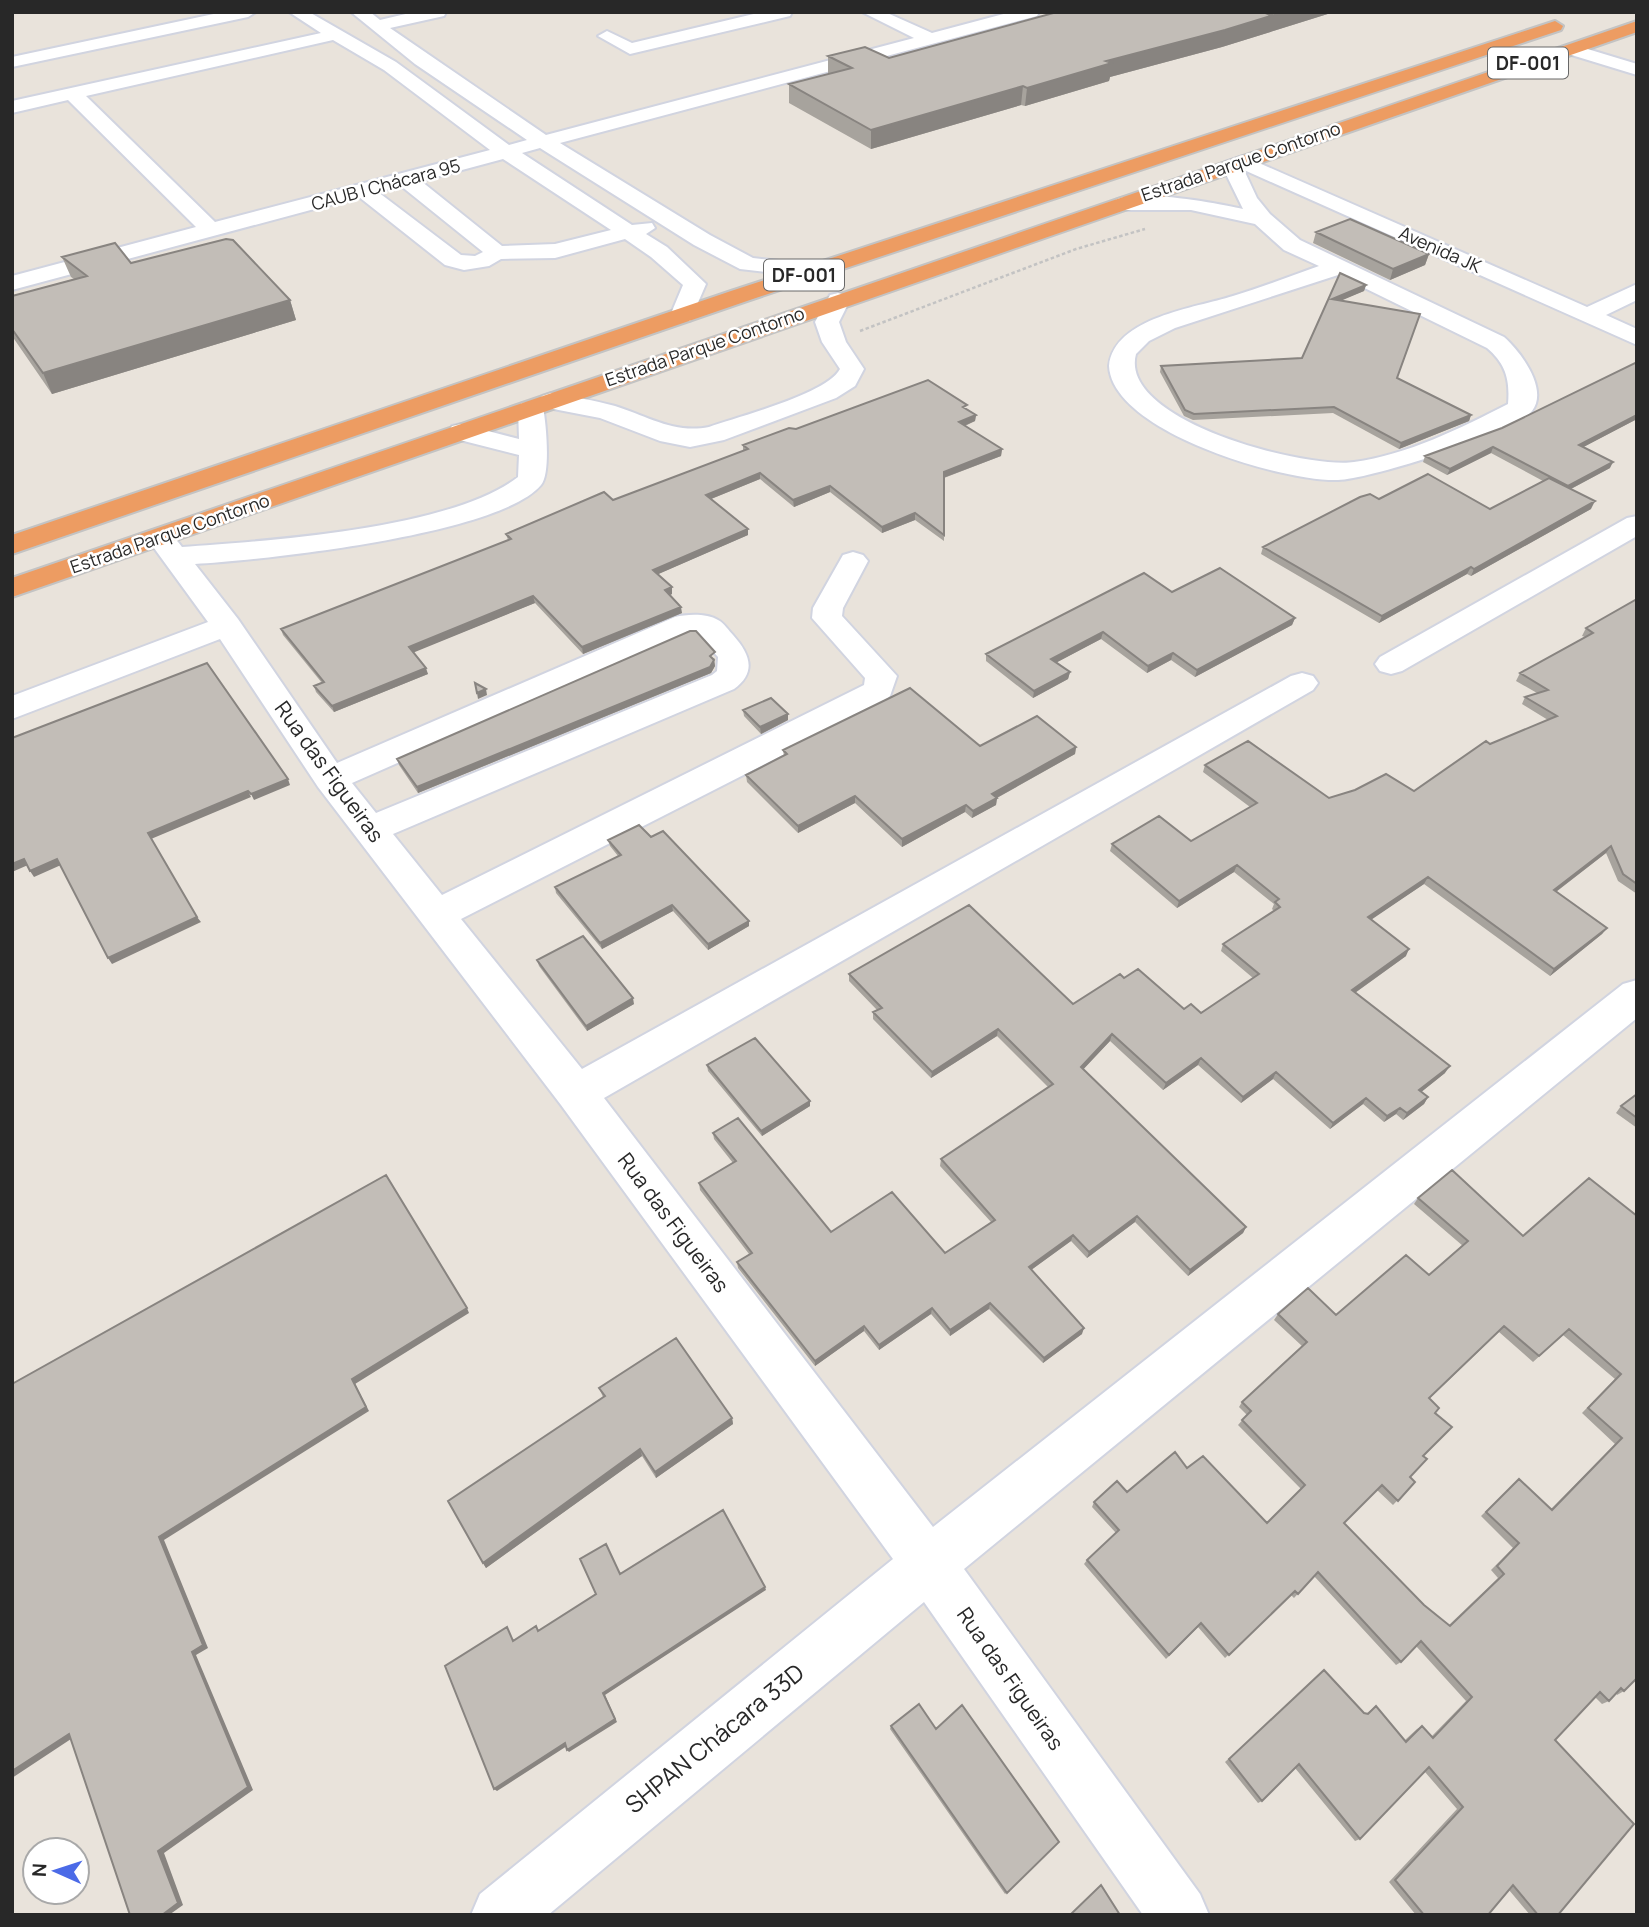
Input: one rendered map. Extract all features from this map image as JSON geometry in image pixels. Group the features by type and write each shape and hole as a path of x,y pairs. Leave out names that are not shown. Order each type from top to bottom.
{"highway":[{"name":"Estrada Parque Contorno","path":"12,588 163,530 682,316 1571,21"},
{"name":"Estrada Parque Contorno","path":"12,545 163,530 461,432 1637,26"}],"street":[{"path":"135,18 163,12"},
{"path":"12,62 248,12"},
{"path":"297,12 390,66 599,240"},
{"path":"359,12 421,60 542,141 702,240 748,264 816,271"},
{"path":"375,26 438,12"},
{"path":"632,30 607,36 630,49 784,12"},
{"path":"870,12 931,39"},
{"name":"CAUB I Chácara 95","path":"12,283 408,180 542,141 1031,12"},
{"path":"12,107 334,35"},
{"path":"1572,49 1637,70"},
{"path":"390,66 421,60"},
{"path":"72,93 212,231"},
{"path":"496,154 659,252 695,284 682,316"},
{"path":"1237,164 1240,189 1262,219 1292,245 1485,335 1513,357 1524,383 1521,408 1492,423 1374,468 1336,472 1237,451 1179,428 1139,401 1123,381 1121,372 1120,363 1129,345 1158,326 1338,267"},
{"name":"Avenida JK","path":"1237,164 1637,338"},
{"path":"408,180 495,253"},
{"path":"364,191 453,260 467,264 485,260 495,253 555,251 670,220"},
{"path":"1121,204 1191,204 1262,219"},
{"path":"659,252 702,240"},
{"path":"1587,316 1637,291"},
{"path":"163,530 308,544 451,517 526,487 533,477 531,450 541,404 607,412 669,435 690,439 715,433 838,388 846,381 852,369 834,342 827,322 838,300"},
{"path":"461,432 531,450"},
{"path":"1391,664 1637,524"},
{"name":"Rua das Figueiras","path":"163,530 330,779 576,1093 929,1564 1179,1915"},
{"path":"436,915 866,699 879,689 881,676 827,618 828,608 853,561"},
{"path":"330,779 686,624 707,626 733,655 732,675 723,682 370,830"},
{"path":"12,708 227,626"},
{"path":"576,1093 1302,683"},
{"name":"SHPAN Chácara 33D","path":"501,1915 929,1564 1637,995"}],"path":[{"path":"834,342 924,304 1076,249 1153,226"}],"building":[{"path":"1057,12 1263,12 1270,15 1284,12 1106,61 1112,63 1027,88 1023,86 871,130 789,84 852,68 828,56 865,47 889,58"},
{"path":"1350,219 1429,254 1393,269 1316,232"},
{"path":"226,239 233,240 290,300 43,373 12,329 12,296 87,276 62,257 115,243 131,263"},
{"path":"1340,273 1366,285 1332,299 1420,314 1397,378 1471,415 1401,443 1334,407 1194,414 1185,410 1161,366 1302,358"},
{"path":"1637,362 1637,415 1579,445 1613,462 1568,486 1493,447 1450,469 1425,456 1502,428"},
{"path":"928,380 967,405 963,407 976,415 959,422 1002,449 944,472 944,535 915,513 882,527 830,486 793,500 760,473 706,495 748,529 653,570 672,587 665,590 681,607 582,647 533,596 409,647 426,668 332,706 314,686 324,682 281,629 511,539 506,534 604,492 613,500 748,449 743,445 789,428 796,429"},
{"path":"1428,474 1490,509 1549,478 1595,501 1474,569 1471,567 1382,616 1263,547 1360,497 1370,494 1379,499"},
{"path":"1220,568 1295,618 1197,670 1173,653 1148,666 1103,632 1051,659 1070,672 1034,691 986,654 1144,573 1172,592"},
{"path":"1637,599 1637,884 1623,874 1611,846 1554,890 1607,928 1554,969 1428,877 1368,917 1409,949 1352,990 1450,1066 1419,1090 1428,1097 1407,1113 1400,1108 1387,1116 1366,1098 1333,1123 1276,1072 1243,1097 1201,1058 1166,1083 1112,1034 1081,1067 1246,1227 1190,1270 1137,1216 1089,1252 1073,1235 1029,1267 1084,1328 1044,1358 990,1303 950,1330 932,1308 879,1345 864,1326 815,1361 737,1262 752,1253 699,1183 736,1161 713,1133 738,1118 831,1232 892,1192 945,1253 995,1220 941,1159 1053,1084 998,1029 932,1072 873,1012 882,1008 849,974 969,905 1073,1004 1120,974 1124,978 1138,969 1184,1009 1191,1004 1201,1013 1259,974 1223,944 1280,907 1275,902 1279,899 1237,865 1179,901 1112,844 1159,816 1191,841 1257,803 1205,765 1248,741 1329,798 1355,790 1386,774 1414,791 1486,741 1490,744 1557,716 1525,697 1548,690 1520,673 1593,633 1586,628"},
{"path":"690,631 696,631 715,652 710,656 714,660 710,667 417,787 397,759"},
{"path":"207,663 288,779 251,794 248,791 148,833 197,917 108,958 57,859 30,871 24,859 12,864 12,738"},
{"path":"475,683 486,689 477,693"},
{"path":"910,688 980,746 1037,716 1076,747 992,794 997,798 973,811 966,805 902,839 855,796 798,826 746,775 787,754 783,750"},
{"path":"771,698 788,714 760,727 743,710"},
{"path":"639,825 651,837 663,831 749,921 708,944 672,905 600,943 555,887 621,855 608,840"},
{"path":"583,936 633,998 586,1026 537,960"},
{"path":"755,1038 810,1101 761,1131 707,1065"},
{"path":"1637,1094 1637,1118 1621,1106"},
{"path":"1452,1170 1523,1236 1589,1178 1637,1216 1637,1678 1624,1691 1621,1688 1609,1701 1600,1692 1555,1740 1634,1824 1558,1915 1538,1915 1513,1885 1488,1915 1424,1915 1395,1880 1463,1807 1429,1767 1360,1839 1299,1764 1262,1801 1229,1759 1324,1670 1364,1713 1368,1714 1376,1706 1406,1742 1422,1726 1433,1738 1472,1697 1421,1641 1401,1662 1318,1572 1298,1594 1295,1591 1229,1655 1201,1623 1169,1655 1087,1560 1119,1530 1094,1502 1117,1481 1127,1492 1175,1452 1187,1468 1203,1456 1267,1523 1305,1485 1242,1420 1251,1411 1242,1402 1307,1342 1278,1314 1308,1288 1336,1315 1406,1255 1429,1275 1468,1241 1418,1198","holes":["1504,1326 1539,1356 1569,1329 1621,1374 1588,1408 1622,1438 1552,1510 1519,1479 1486,1512 1519,1543 1497,1566 1504,1574 1450,1626 1424,1605 1344,1523 1382,1485 1398,1501 1415,1482 1410,1477 1427,1459 1423,1456 1452,1427 1435,1413 1439,1408 1429,1398"]},
{"path":"386,1175 467,1308 352,1379 366,1407 159,1537 203,1645 192,1652 248,1787 158,1851 178,1903 162,1915 130,1915 69,1734 12,1771 12,1384"},
{"path":"676,1338 732,1418 655,1472 640,1449 483,1563 448,1501 605,1396 599,1388"},
{"path":"723,1510 765,1587 603,1693 615,1719 567,1750 565,1743 494,1789 445,1666 507,1627 513,1641 536,1626 538,1631 596,1594 580,1559 606,1544 620,1574"},
{"path":"919,1704 936,1729 962,1705 1059,1842 1007,1893 891,1726"},
{"path":"1101,1885 1120,1915 1070,1915"}]}
